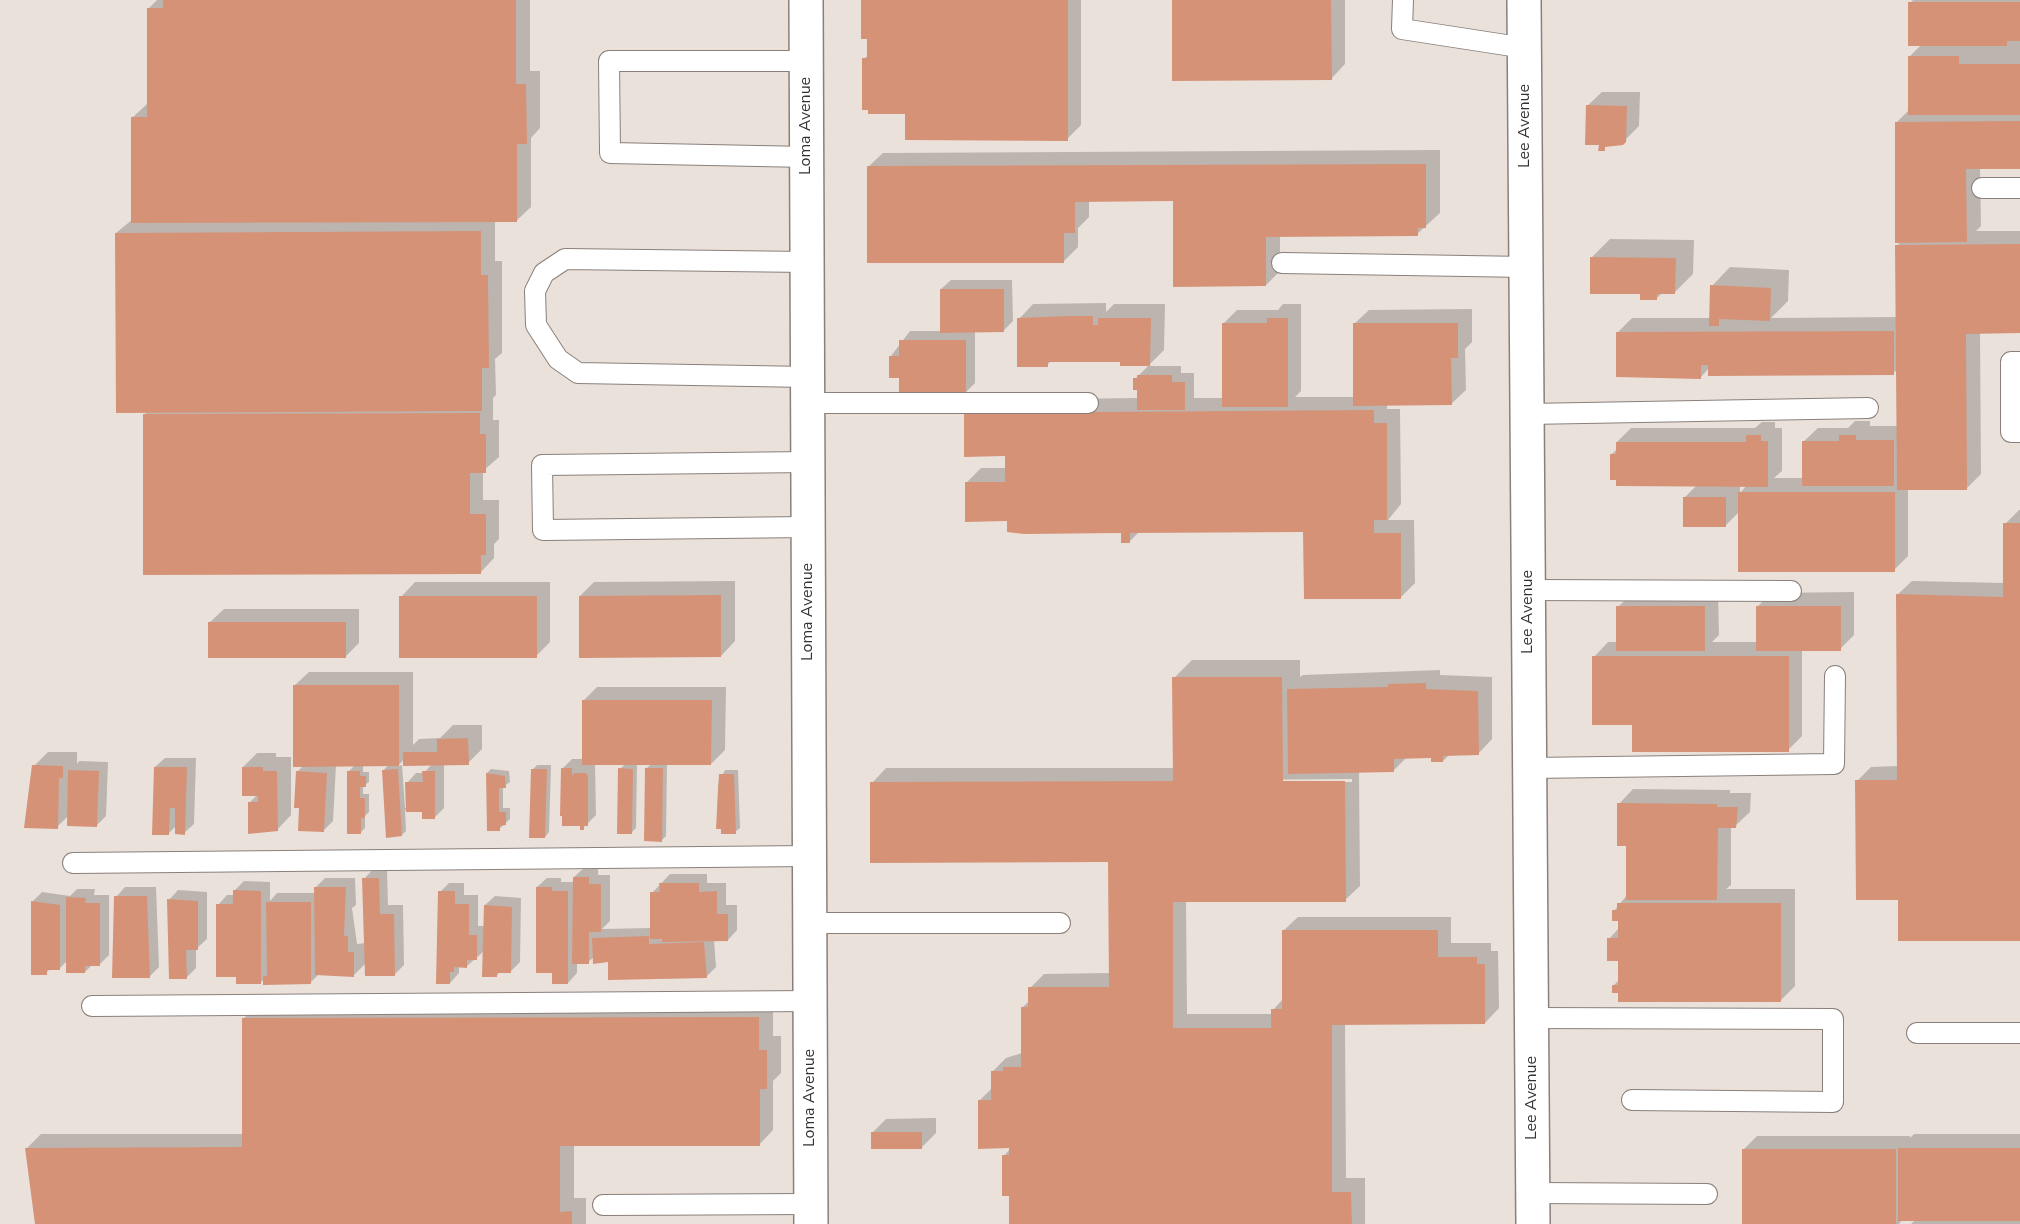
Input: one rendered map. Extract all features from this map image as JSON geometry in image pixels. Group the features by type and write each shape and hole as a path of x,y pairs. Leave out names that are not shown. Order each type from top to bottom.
{"street":[{"name":"Loma Avenue","path":"806,0 811,1214"},
{"name":"Lee Avenue","path":"1524,0 1533,1209"}],"lane":[{"path":"1403,0 1402,29 1525,48"},
{"path":"806,61 609,61 610,153 807,157"},
{"path":"1982,188 2020,188"},
{"path":"807,262 565,259 544,273 535,291 536,325 558,359 578,373 807,390 1088,403"},
{"path":"1282,263 1526,267"},
{"path":"2020,362 2011,362 2011,432 2020,432"},
{"path":"1527,414 1868,408"},
{"path":"807,527 543,530 542,465 808,462"},
{"path":"1528,590 1791,591"},
{"path":"1530,768 1834,764 1835,676"},
{"path":"73,863 810,856"},
{"path":"810,923 1060,923"},
{"path":"92,1006 810,1001"},
{"path":"1532,1018 1833,1019 1833,1102 1632,1100"},
{"path":"1917,1033 2020,1033"},
{"path":"1533,1209 1707,1194"},
{"path":"603,1205 811,1214"}],"building":[{"path":"163,0 516,0 516,84 526,84 527,144 517,144 517,222 131,223 131,117 147,117 147,8 163,8"},
{"path":"861,0 1068,0 1068,141 905,140 905,114 868,114 868,110 862,110 862,58 867,58 867,39 861,39"},
{"path":"1172,0 1331,0 1332,80 1172,81"},
{"path":"1908,2 2020,2 2020,41 2007,41 2007,46 1908,46"},
{"path":"1908,56 1959,56 1959,64 2020,64 2020,115 1908,115"},
{"path":"1586,105 1627,106 1626,142 1623,145 1605,147 1605,151 1598,151 1599,145 1585,145"},
{"path":"2020,121 2020,169 1966,169 1967,242 1895,243 1895,122"},
{"path":"1426,164 1426,228 1418,228 1418,236 1266,237 1266,286 1173,287 1173,201 1075,202 1075,233 1064,233 1064,263 867,263 867,166"},
{"path":"481,231 481,275 488,275 489,368 482,368 482,411 116,413 115,233"},
{"path":"2020,244 2020,333 1966,334 1967,490 1897,490 1895,245"},
{"path":"1590,257 1676,258 1675,294 1657,294 1657,300 1640,300 1640,294 1590,294"},
{"path":"1710,285 1771,288 1770,321 1719,319 1719,326 1709,326"},
{"path":"940,289 1004,289 1004,332 940,333"},
{"path":"1093,316 1093,325 1098,325 1098,318 1151,318 1150,366 1120,366 1120,362 1048,362 1048,367 1017,367 1017,318"},
{"path":"1267,318 1288,318 1288,407 1222,407 1222,323 1267,323"},
{"path":"1353,323 1458,323 1458,358 1451,358 1452,405 1353,406"},
{"path":"1894,331 1894,375 1708,376 1708,365 1701,365 1701,379 1616,377 1616,332"},
{"path":"899,340 966,340 966,394 899,394 899,378 889,378 889,356 899,356"},
{"path":"1137,375 1172,375 1172,382 1185,382 1185,410 1137,410 1137,390 1133,390 1133,378 1137,378"},
{"path":"1374,410 1374,423 1387,423 1387,520 1374,520 1374,533 1401,533 1401,599 1304,599 1303,532 1130,533 1130,543 1121,543 1121,533 1024,534 1007,532 1007,521 965,522 965,482 1005,482 1005,456 964,457 964,413"},
{"path":"480,413 480,434 486,434 486,473 470,473 470,514 486,514 486,555 481,555 481,574 143,575 143,414"},
{"path":"1746,435 1761,435 1761,441 1768,441 1768,487 1616,486 1616,480 1610,480 1610,454 1616,454 1616,442 1746,442"},
{"path":"1839,435 1856,435 1856,440 1894,440 1894,486 1802,486 1802,441 1839,441"},
{"path":"1738,492 1895,492 1895,572 1738,572"},
{"path":"1683,497 1726,497 1726,527 1683,527"},
{"path":"2003,523 2020,523 2020,941 1898,941 1898,900 1856,900 1855,780 1897,780 1896,594 2003,597"},
{"path":"721,595 721,657 579,658 579,596"},
{"path":"399,596 537,596 537,658 399,658"},
{"path":"1616,606 1705,606 1705,651 1616,651"},
{"path":"1756,606 1841,606 1841,651 1756,651"},
{"path":"208,622 346,622 346,658 208,658"},
{"path":"1592,656 1789,656 1789,752 1632,752 1632,725 1592,725"},
{"path":"1172,677 1282,677 1283,781 1345,781 1346,902 1173,902 1173,1028 1271,1028 1271,1009 1282,1009 1282,930 1438,930 1438,957 1477,957 1477,964 1485,964 1485,1024 1332,1025 1332,1192 1351,1192 1352,1224 1009,1224 1009,1196 1002,1196 1002,1155 1009,1155 1009,1148 978,1149 978,1100 991,1100 991,1071 1003,1071 1003,1067 1021,1067 1021,1007 1028,1007 1028,987 1109,987 1108,862 870,863 870,782 1173,781"},
{"path":"1426,683 1426,689 1478,691 1479,755 1443,756 1443,762 1431,762 1431,758 1394,759 1394,772 1288,774 1287,689 1388,687 1388,684"},
{"path":"293,685 399,685 399,766 293,767"},
{"path":"582,700 712,700 711,765 582,765"},
{"path":"468,738 469,765 403,766 403,752 437,752 437,739"},
{"path":"32,765 63,766 63,778 59,778 58,829 24,828"},
{"path":"154,767 187,767 185,835 175,834 175,808 170,808 169,835 152,835"},
{"path":"242,767 263,767 263,771 277,771 278,831 248,834 248,802 258,802 258,796 242,796"},
{"path":"561,768 572,768 572,776 574,773 586,773 588,776 588,826 584,826 584,830 580,830 580,826 562,826 562,816 560,816"},
{"path":"618,768 633,769 632,834 617,834"},
{"path":"645,768 663,768 662,842 644,841"},
{"path":"398,769 402,836 386,838 382,770"},
{"path":"531,769 547,769 545,838 529,838"},
{"path":"68,770 99,771 97,827 67,826"},
{"path":"296,771 327,773 324,832 298,831 299,808 294,808"},
{"path":"347,771 360,771 360,776 366,776 366,787 360,787 360,798 365,798 365,818 361,818 361,834 347,834"},
{"path":"422,771 435,771 435,819 422,819 422,812 406,812 405,782 423,782"},
{"path":"486,773 505,776 506,788 499,788 499,812 506,812 506,825 500,826 500,831 487,831"},
{"path":"719,774 734,774 736,834 721,834 721,829 716,829"},
{"path":"1617,803 1717,804 1717,807 1738,807 1736,828 1718,828 1717,900 1626,900 1626,846 1617,846"},
{"path":"573,877 589,877 589,884 601,884 601,932 589,932 589,964 572,964"},
{"path":"362,878 379,878 380,914 394,914 395,976 365,976"},
{"path":"659,883 699,883 699,892 717,891 717,914 728,914 728,941 662,942 662,939 650,939 650,892 660,892"},
{"path":"314,887 346,887 344,936 348,936 348,952 354,952 354,977 315,975"},
{"path":"536,887 552,887 552,891 568,891 568,984 552,984 552,973 536,973"},
{"path":"233,890 261,891 261,984 236,984 236,977 216,977 216,904 233,904"},
{"path":"438,891 455,891 455,904 469,904 469,935 477,935 477,960 467,960 467,968 454,967 454,972 450,972 450,984 436,984"},
{"path":"114,896 147,896 150,978 112,978"},
{"path":"66,897 86,898 85,903 100,903 100,966 85,966 85,973 66,973"},
{"path":"167,899 198,901 198,950 186,950 187,979 169,979"},
{"path":"31,901 60,905 60,970 47,970 47,975 31,975"},
{"path":"266,902 311,902 311,984 263,985 263,976 267,976"},
{"path":"1617,903 1781,903 1781,1002 1618,1002 1618,993 1612,993 1612,985 1618,985 1618,961 1607,961 1607,938 1618,938 1618,921 1612,921 1612,910 1617,910"},
{"path":"484,905 512,907 511,973 497,973 497,977 482,977"},
{"path":"649,936 649,944 704,942 707,978 608,980 608,962 593,964 592,938"},
{"path":"759,1017 759,1050 767,1050 767,1089 760,1089 760,1146 560,1146 560,1212 572,1211 572,1224 35,1224 25,1148 242,1147 242,1018"},
{"path":"871,1132 922,1132 922,1149 871,1149"},
{"path":"1898,1148 2020,1148 2020,1221 1898,1221"},
{"path":"1742,1149 1896,1149 1896,1224 1742,1224"}]}
